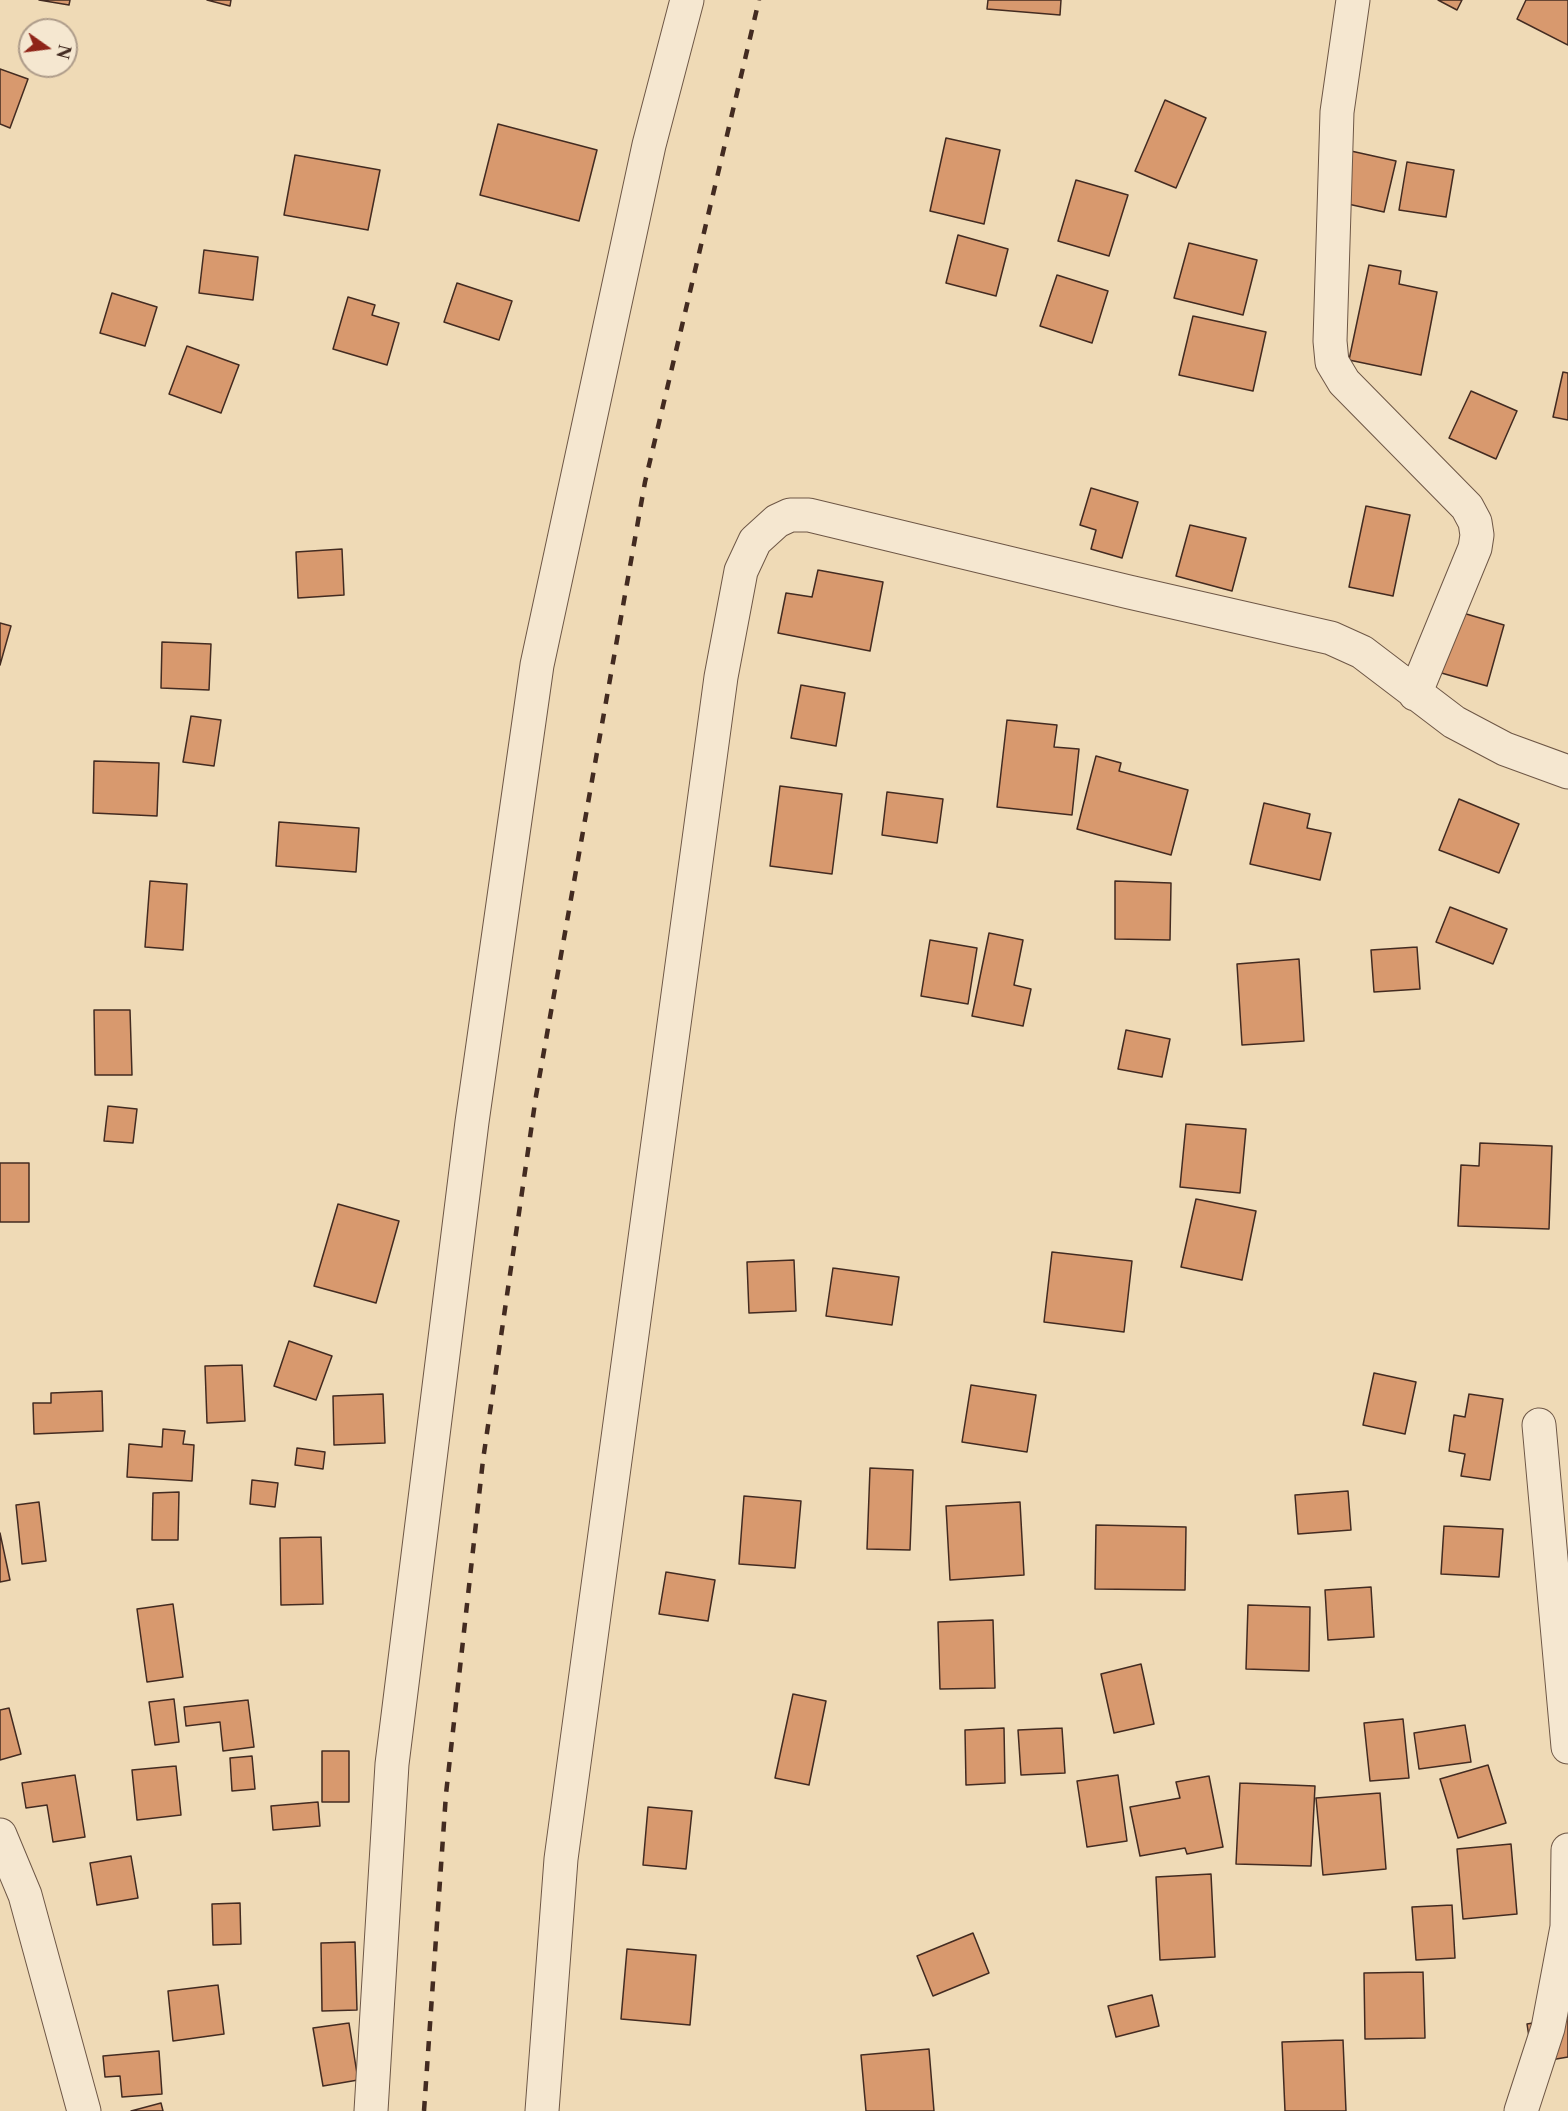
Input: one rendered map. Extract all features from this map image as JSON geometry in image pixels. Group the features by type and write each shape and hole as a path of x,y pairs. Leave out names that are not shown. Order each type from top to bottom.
{"street":[{"path":"372,2111 392,1764 472,1122 537,665 649,145 687,0"},
{"path":"1353,0 1337,112 1330,341 1332,362 1344,382 1467,507 1475,522 1477,536 1475,548 1415,694"},
{"path":"542,2111 561,1859 714,724 741,571 755,541 777,521 790,515 809,515 1331,638 1362,652 1455,722 1505,749 1568,772"},
{"path":"1539,1425 1568,1747"},
{"path":"0,1834 25,1895 84,2111"},
{"path":"1521,2111 1548,2028 1567,1928 1568,1850"}],"building":[{"path":"39,0 70,0 69,5"},
{"path":"207,0 231,0 230,6"},
{"path":"988,0 1061,0 1060,15 987,9"},
{"path":"1438,0 1462,0 1457,10"},
{"path":"1526,0 1568,0 1568,45 1517,19"},
{"path":"0,69 18,75 18,78 28,79 10,128 0,124"},
{"path":"1165,100 1206,118 1176,188 1135,171"},
{"path":"498,124 597,150 579,221 480,195"},
{"path":"946,138 1000,150 984,224 930,211"},
{"path":"1351,151 1396,161 1384,212 1339,202"},
{"path":"295,155 380,170 368,230 284,215"},
{"path":"1407,162 1454,170 1446,217 1399,210"},
{"path":"1076,180 1128,195 1109,256 1058,241"},
{"path":"958,235 1008,249 996,296 946,283"},
{"path":"1189,243 1257,260 1243,315 1174,298"},
{"path":"204,250 258,257 253,300 199,293"},
{"path":"1369,265 1401,271 1399,284 1437,292 1421,375 1349,360"},
{"path":"1057,275 1108,291 1092,343 1040,326"},
{"path":"457,283 512,301 499,340 444,322"},
{"path":"112,293 157,307 145,346 100,333"},
{"path":"348,297 375,305 372,315 399,323 387,365 333,349"},
{"path":"1193,316 1266,332 1253,391 1179,375"},
{"path":"187,346 239,365 221,413 169,394"},
{"path":"1563,372 1568,373 1568,420 1553,417"},
{"path":"1471,391 1517,411 1496,459 1449,438"},
{"path":"1091,488 1138,502 1122,558 1091,549 1096,530 1080,525"},
{"path":"1366,506 1410,515 1393,596 1349,587"},
{"path":"1190,525 1246,538 1232,591 1176,576"},
{"path":"342,549 344,595 298,598 296,552"},
{"path":"818,570 883,582 870,651 778,633 786,593 812,597"},
{"path":"1456,611 1504,625 1487,686 1438,672"},
{"path":"0,623 11,626 0,665"},
{"path":"162,642 211,644 209,690 161,688"},
{"path":"801,685 845,693 836,746 791,738"},
{"path":"191,716 221,720 214,766 183,762"},
{"path":"1007,720 1057,725 1054,747 1079,749 1072,815 997,807"},
{"path":"1096,756 1121,763 1119,771 1188,790 1171,855 1077,829"},
{"path":"94,761 159,763 157,816 93,813"},
{"path":"780,786 842,794 832,874 770,866"},
{"path":"887,792 943,799 937,843 882,835"},
{"path":"1459,799 1519,824 1499,873 1439,850"},
{"path":"1264,803 1310,814 1307,828 1331,833 1320,880 1250,864"},
{"path":"279,822 359,828 356,872 276,866"},
{"path":"150,881 187,884 183,950 145,947"},
{"path":"1115,881 1171,883 1170,940 1115,939"},
{"path":"1450,907 1507,929 1493,964 1436,942"},
{"path":"989,933 1023,940 1014,985 1031,989 1023,1026 972,1016"},
{"path":"930,940 977,948 968,1004 921,996"},
{"path":"1417,947 1420,989 1374,992 1371,950"},
{"path":"1299,959 1304,1041 1242,1045 1237,964"},
{"path":"94,1010 130,1010 132,1075 95,1075"},
{"path":"1126,1030 1170,1039 1162,1077 1118,1069"},
{"path":"108,1106 137,1109 133,1143 104,1141"},
{"path":"1186,1124 1246,1129 1240,1193 1180,1187"},
{"path":"1480,1143 1552,1146 1549,1229 1458,1226 1461,1165 1479,1166"},
{"path":"0,1163 29,1163 29,1222 0,1222"},
{"path":"1196,1199 1256,1211 1242,1280 1181,1267"},
{"path":"338,1204 399,1221 376,1303 314,1286"},
{"path":"1052,1252 1132,1261 1124,1332 1044,1322"},
{"path":"794,1260 796,1311 749,1313 747,1262"},
{"path":"833,1268 899,1277 892,1325 826,1316"},
{"path":"289,1341 332,1356 316,1400 274,1386"},
{"path":"242,1365 245,1421 207,1423 205,1366"},
{"path":"1374,1373 1416,1382 1405,1434 1363,1425"},
{"path":"971,1385 1036,1395 1027,1452 962,1442"},
{"path":"102,1391 103,1431 34,1434 33,1403 51,1403 51,1393"},
{"path":"383,1394 385,1443 334,1445 333,1396"},
{"path":"1469,1394 1503,1399 1490,1480 1461,1476 1465,1454 1449,1451 1454,1415 1465,1417"},
{"path":"163,1429 185,1431 183,1444 194,1445 192,1481 127,1477 129,1444 162,1447"},
{"path":"297,1448 325,1452 323,1469 295,1465"},
{"path":"870,1468 913,1470 910,1550 867,1549"},
{"path":"252,1480 278,1483 275,1507 250,1504"},
{"path":"1348,1491 1351,1530 1298,1534 1295,1495"},
{"path":"179,1492 178,1540 152,1540 153,1493"},
{"path":"744,1496 801,1501 795,1568 739,1564"},
{"path":"39,1502 46,1561 22,1564 16,1505"},
{"path":"1020,1502 1024,1575 950,1580 946,1506"},
{"path":"1096,1525 1186,1527 1185,1590 1095,1589"},
{"path":"1444,1526 1503,1529 1499,1577 1441,1574"},
{"path":"0,1533 10,1580 0,1582"},
{"path":"321,1537 323,1604 281,1605 280,1538"},
{"path":"666,1572 715,1580 708,1621 659,1614"},
{"path":"1371,1587 1374,1637 1328,1640 1325,1590"},
{"path":"173,1604 183,1677 147,1682 137,1609"},
{"path":"1248,1605 1310,1607 1309,1671 1246,1669"},
{"path":"993,1620 995,1688 940,1689 938,1622"},
{"path":"1141,1664 1154,1724 1114,1733 1101,1674"},
{"path":"793,1694 826,1701 809,1785 775,1778"},
{"path":"174,1699 179,1742 155,1745 149,1702"},
{"path":"248,1700 254,1747 223,1751 220,1722 186,1726 184,1707"},
{"path":"9,1708 21,1754 0,1760 0,1710"},
{"path":"1403,1719 1409,1778 1370,1781 1364,1723"},
{"path":"1465,1725 1471,1762 1419,1769 1414,1733"},
{"path":"1004,1728 1005,1783 966,1785 965,1730"},
{"path":"1062,1728 1065,1773 1021,1775 1018,1730"},
{"path":"322,1751 349,1751 349,1802 322,1802"},
{"path":"252,1756 255,1789 232,1791 230,1758"},
{"path":"1488,1765 1506,1823 1458,1838 1440,1779"},
{"path":"176,1766 181,1815 137,1820 132,1770"},
{"path":"75,1775 85,1837 53,1842 47,1805 26,1808 22,1783"},
{"path":"1118,1775 1127,1841 1087,1847 1077,1781"},
{"path":"1209,1776 1223,1847 1187,1854 1185,1848 1140,1856 1130,1807 1180,1798 1176,1782"},
{"path":"1240,1783 1315,1786 1311,1866 1236,1864"},
{"path":"1380,1793 1386,1869 1323,1875 1316,1798"},
{"path":"318,1802 320,1826 273,1830 271,1806"},
{"path":"648,1807 692,1811 686,1869 643,1865"},
{"path":"1511,1844 1517,1914 1463,1919 1457,1849"},
{"path":"131,1856 138,1898 97,1905 90,1863"},
{"path":"1211,1874 1215,1957 1160,1960 1156,1877"},
{"path":"240,1903 241,1944 213,1945 212,1904"},
{"path":"1452,1905 1455,1958 1416,1960 1412,1907"},
{"path":"973,1933 989,1973 933,1996 917,1956"},
{"path":"355,1942 357,2010 322,2011 321,1943"},
{"path":"627,1949 696,1955 690,2025 621,2019"},
{"path":"1423,1972 1425,2038 1365,2039 1364,1973"},
{"path":"218,1985 224,2034 173,2041 168,1991"},
{"path":"1152,1995 1159,2026 1116,2037 1108,2006"},
{"path":"1568,2017 1568,2057 1533,2063 1527,2024"},
{"path":"349,2023 358,2080 323,2086 313,2028"},
{"path":"1343,2040 1346,2111 1285,2111 1282,2042"},
{"path":"929,2049 934,2111 866,2111 861,2055"},
{"path":"159,2051 162,2094 122,2097 120,2076 105,2077 103,2056"},
{"path":"161,2103 163,2111 131,2111"}],"railway":[{"path":"424,2111 446,1794 483,1460 536,1096 645,482 759,0"}]}
